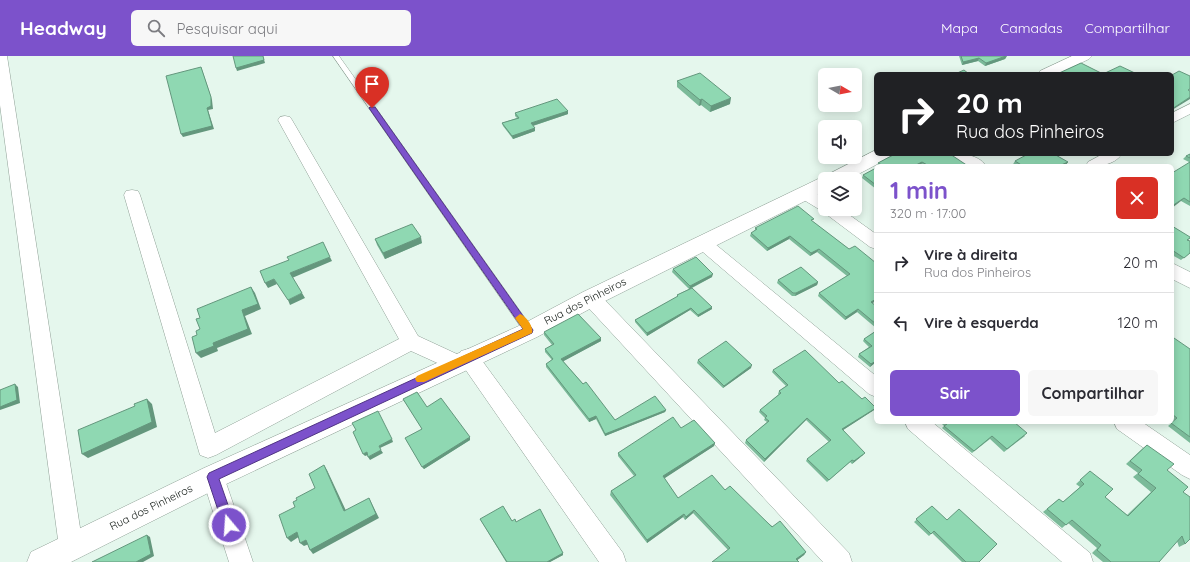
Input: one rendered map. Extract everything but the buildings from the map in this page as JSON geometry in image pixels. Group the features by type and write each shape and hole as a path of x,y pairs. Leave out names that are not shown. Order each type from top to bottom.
{"street":[{"path":"0,56 71,547"},
{"path":"1050,72 1084,56"},
{"path":"1174,118 1190,108"},
{"path":"285,120 411,342 462,360 614,562"},
{"path":"848,172 879,156"},
{"path":"961,156 975,164"},
{"path":"1097,164 1111,156"},
{"name":"Rua dos Pinheiros","path":"41,562 213,477 529,330 815,188"},
{"path":"132,196 208,448 411,342"},
{"path":"839,216 874,242"},
{"path":"704,243 874,386"},
{"path":"1174,271 1190,280"},
{"path":"591,298 840,562"},
{"path":"918,424 1081,562"},
{"path":"1128,424 1190,468"},
{"path":"213,477 241,562"}],"lane":[{"path":"336,56 529,330"}],"slow traffic":[{"path":"420,379 529,330 520,318"}],"route":[{"path":"229,525 213,477 529,330 372,108"}]}
